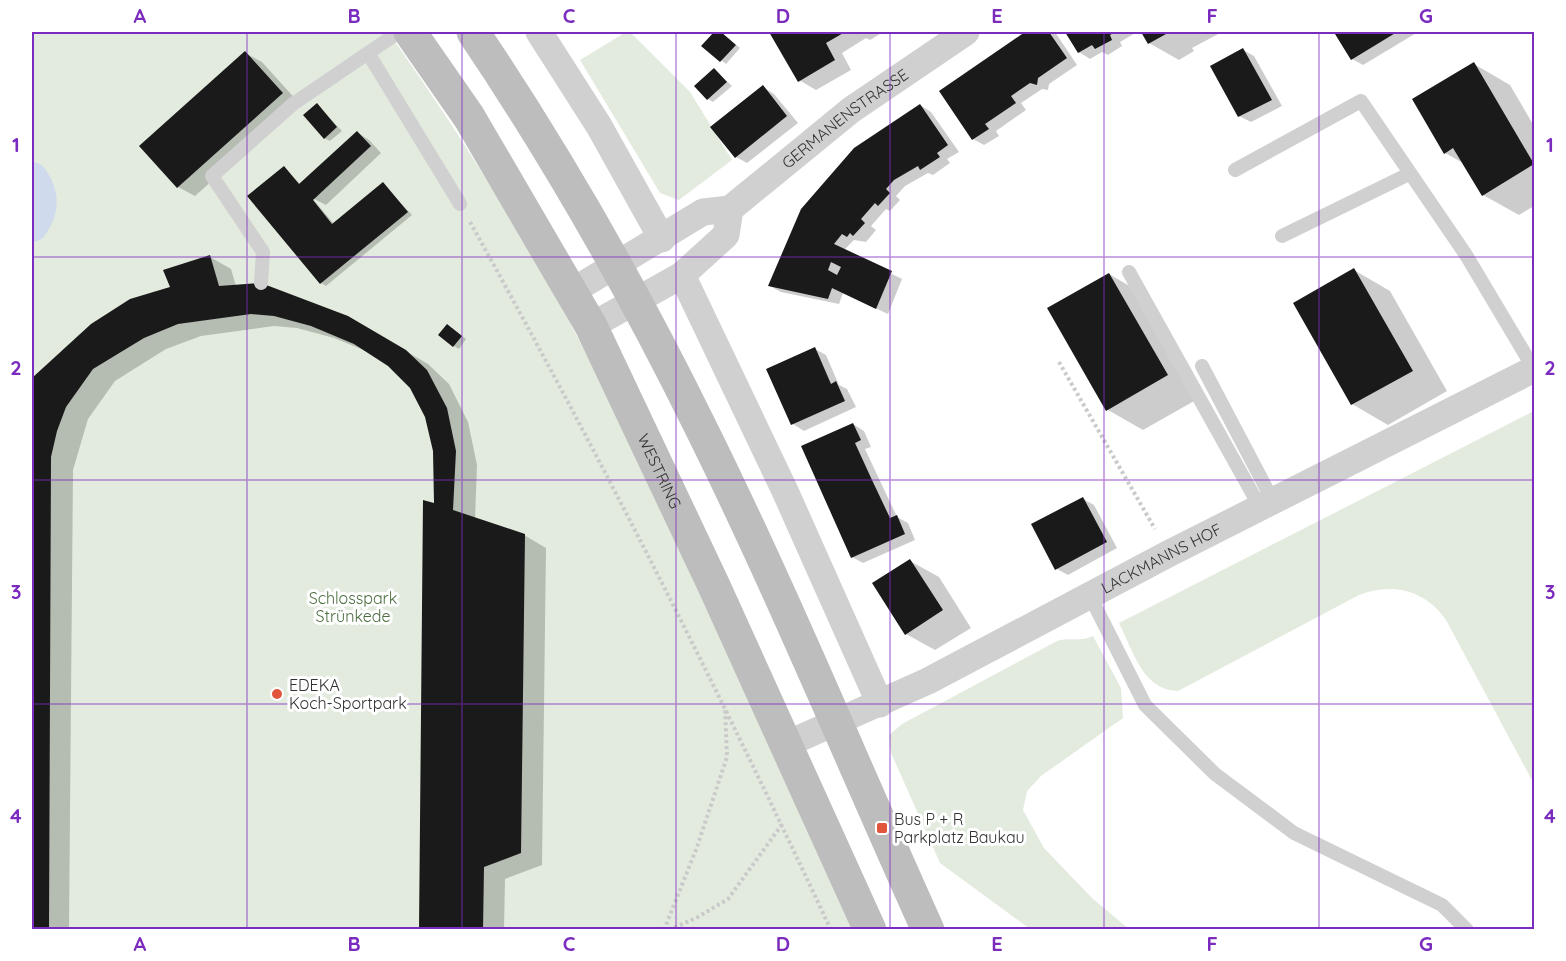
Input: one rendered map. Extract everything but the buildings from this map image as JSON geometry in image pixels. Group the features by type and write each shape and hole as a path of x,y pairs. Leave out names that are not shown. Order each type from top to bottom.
{"main road":[{"name":"WESTRING","path":"410,32 469,117 591,326 787,744 870,930"},
{"path":"473,32 528,114 617,266 701,428 927,930"}],"street":[{"path":"539,32 599,126 662,239"},
{"name":"GERMANENSTRASSE","path":"571,292 704,212 730,209 851,110 966,32"},
{"path":"591,326 682,276 726,235 730,209"},
{"path":"682,276 785,491 880,704"},
{"name":"LACKMANNS HOF","path":"787,744 880,704 1168,554 1534,369"}],"lane":[{"path":"261,283 263,252 212,176 293,104 399,32"},
{"path":"368,53 460,204"},
{"path":"1235,170 1361,101 1466,255 1534,369"},
{"path":"1282,236 1409,174"},
{"path":"1129,273 1266,504"},
{"path":"1202,366 1266,504"},
{"path":"1090,596 1145,705 1215,774 1294,832 1443,905 1467,930"}],"path":[{"path":"460,204 536,341 724,704 831,930"},
{"path":"1059,362 1168,554"},
{"path":"666,930 727,757 724,704"},
{"path":"666,930 698,917 728,899 782,824"}],"green space":[{"name":"Schlosspark Strünkede","path":"32,32 388,32 454,128 516,228 601,382 685,557 852,929 32,929"},
{"path":"626,32 630,32 690,92 732,160 679,200 660,193 580,60"},
{"path":"1534,411 1534,784 1446,620 1428,602 1407,591 1383,589 1359,595 1178,691 1156,684 1140,667 1119,623"},
{"path":"1093,636 1121,688 1123,718 1041,776 1027,791 1023,810 1044,848 1092,898 1129,929 1030,929 940,863 891,753 889,735 902,724 1057,641"}],"waterway":[{"path":"32,178 39,190 41,202 39,214 32,226"}],"place":[{"name":"EDEKA Koch-Sportpark","path":"277,694"},
{"name":"Bus P + R Parkplatz Baukau","path":"882,828"}]}
